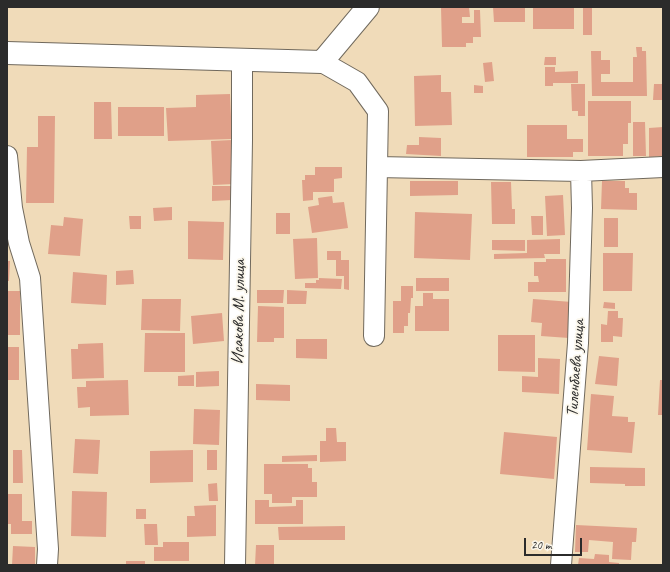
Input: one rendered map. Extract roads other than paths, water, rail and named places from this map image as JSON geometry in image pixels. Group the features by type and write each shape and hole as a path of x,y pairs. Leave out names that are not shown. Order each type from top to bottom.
{"street":[{"path":"322,62 368,7"},
{"path":"7,53 322,62 357,82 378,111 374,336"},
{"name":"Исакова М. улица","path":"234,565 242,156 242,59"},
{"path":"7,156 12,208 19,243 30,278 48,549 47,565"},
{"path":"377,167 581,171 663,167"},
{"name":"Тиленбаева улица","path":"561,565 578,343 581,171"}]}
